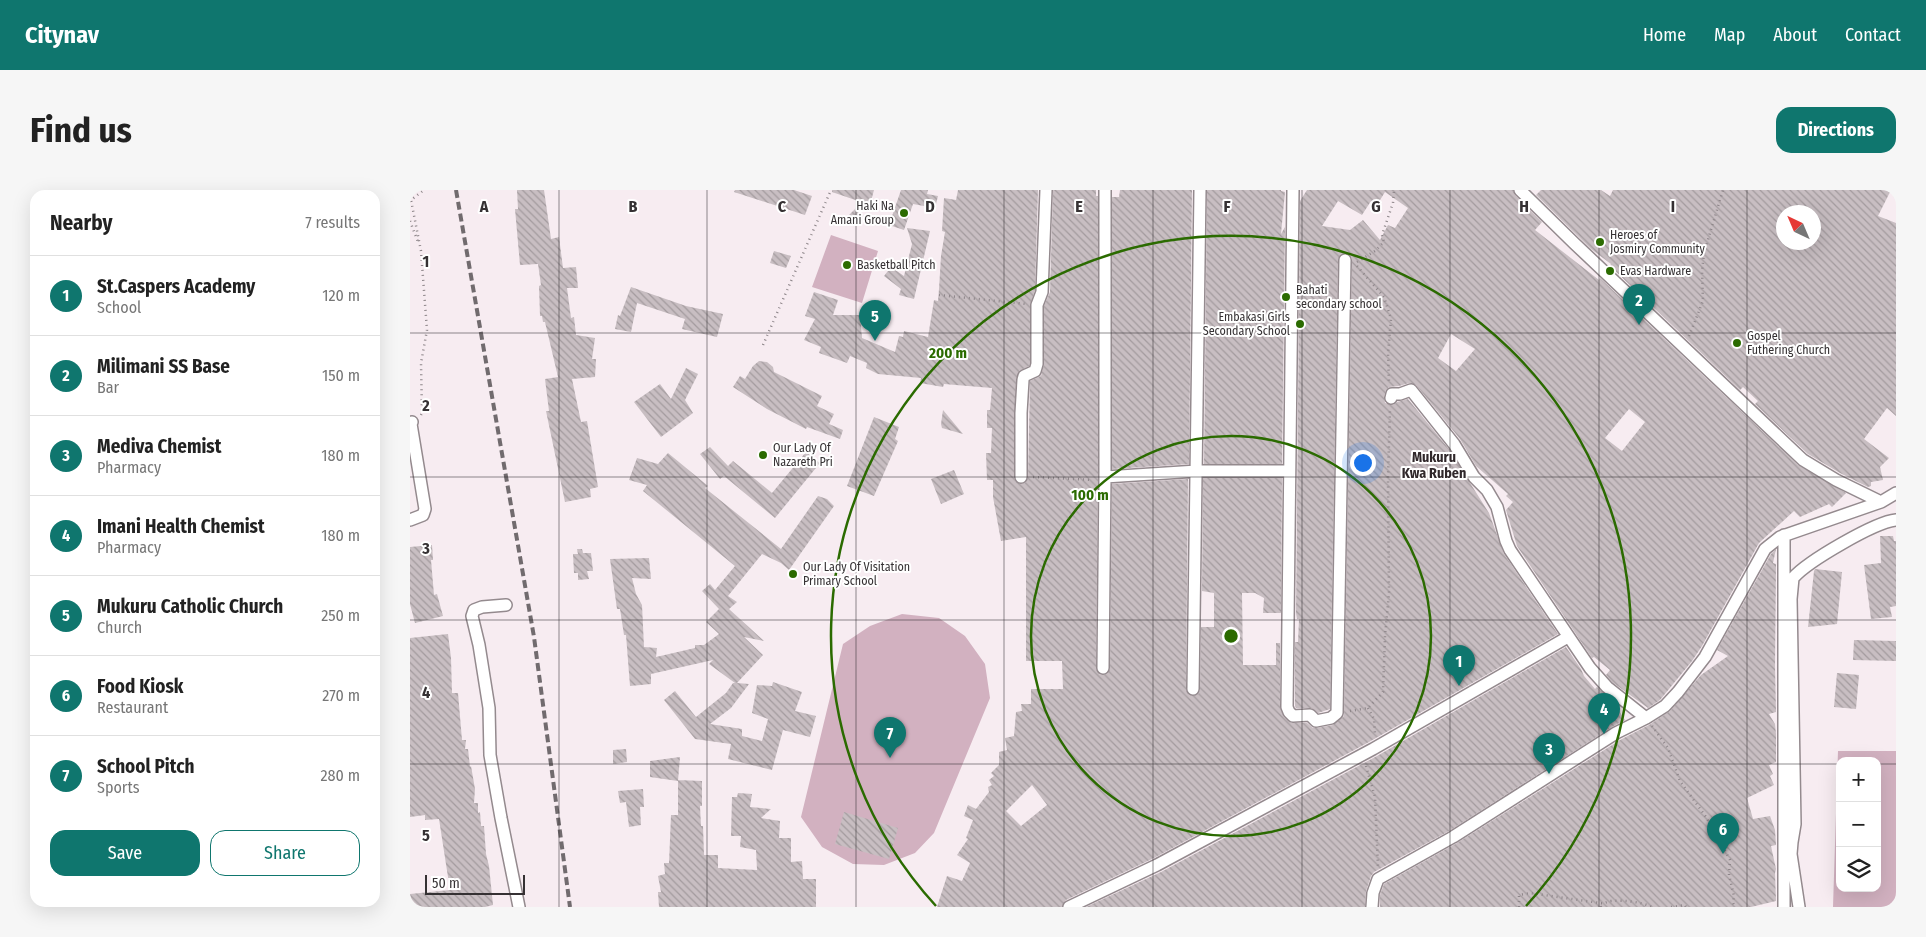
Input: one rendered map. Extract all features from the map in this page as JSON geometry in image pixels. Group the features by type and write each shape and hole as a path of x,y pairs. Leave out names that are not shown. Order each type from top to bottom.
{"street":[{"path":"1021,477 1023,380 1024,376 1035,372 1037,364 1037,305 1042,292 1046,190"},
{"path":"1103,668 1100,478 1105,190"},
{"path":"1193,689 1200,190"},
{"path":"1293,190 1287,710 1293,716 1310,715 1316,721 1331,718 1337,714 1348,260"},
{"path":"1520,190 1804,460 1836,480 1881,502"},
{"path":"1390,398 1392,394 1400,394 1411,390 1454,444 1474,476 1487,490 1497,507 1510,550 1590,668 1608,687 1646,718"},
{"path":"410,520 423,515 425,509 412,422"},
{"path":"1100,478 1197,470 1289,471"},
{"path":"1372,907 1373,893 1378,880 1453,837 1616,732 1646,718 1669,701 1705,657 1765,548 1784,535 1881,502 1896,493"},
{"path":"1799,907 1791,854 1796,824 1791,599 1793,578 1806,566 1865,531 1886,521 1896,520"},
{"path":"1784,535 1784,907"},
{"path":"506,605 482,607 474,610 472,616 479,645 489,708 490,754 500,818 519,907"},
{"path":"1069,907 1157,865 1373,750 1568,637"}],"path":[{"path":"412,422 422,413 421,363 427,334 421,251 411,200 424,190"},
{"path":"763,346 832,190"},
{"path":"1348,260 1358,262 1384,242 1382,235 1394,203 1394,190"},
{"path":"1684,346 1703,301 1702,271 1704,253 1723,190"},
{"path":"410,222 421,251"},
{"path":"1337,714 1368,708 1383,692 1389,593 1388,477 1390,398 1388,354 1391,319 1384,297 1357,266 1358,262"},
{"path":"939,295 1037,305"},
{"path":"1021,477 1100,478"},
{"path":"1368,708 1374,719 1373,750"},
{"path":"1646,718 1668,748 1680,781 1706,817 1730,860 1729,875 1735,907"},
{"path":"1364,761 1375,797 1378,880"},
{"path":"1519,907 1519,895 1530,893 1600,905 1611,901 1645,904 1652,907"},
{"path":"1671,907 1685,905 1686,907"}],"shaded area":[{"name":"Basketball Pitch","path":"831,235 878,251 862,303 812,287"},
{"path":"902,614 939,618 965,636 985,664 990,698 934,833 915,853 884,865 853,864 822,847 801,817 843,644 870,626"},
{"path":"1838,751 1896,751 1896,907 1833,907 1836,813 1836,892 1881,892 1881,757 1838,757"}],"building":[{"path":"517,190 544,190 551,239 559,237 563,268 576,267 578,288 567,288 571,318 574,317 576,335 595,338 592,359 596,359 595,377 572,379 581,422 587,421 598,487 590,489 591,497 565,502 546,411 549,411 545,379 558,377 545,322 543,322 542,316 540,316 539,286 541,285 538,264 520,265 515,209 518,209"},
{"path":"735,190 794,190 812,196 805,215 734,192"},
{"path":"832,190 874,190 870,205 832,192"},
{"path":"901,190 928,190 927,194 938,196 935,208 913,204 904,230 889,225"},
{"path":"958,190 1038,190 1035,290 1030,305 1030,363 1029,366 1019,371 1016,380 1014,477 1015,481 1021,484 1025,483 1028,477 1030,381 1041,376 1044,364 1044,306 1050,292 1053,190 1096,190 1096,196 1098,196 1096,668 1100,675 1107,674 1110,668 1112,484 1188,479 1186,689 1189,695 1193,696 1199,693 1200,689 1201,627 1214,627 1214,593 1202,591 1203,478 1282,478 1281,613 1263,613 1264,598 1255,593 1242,593 1243,665 1276,665 1276,643 1280,643 1280,707 1284,717 1291,723 1307,723 1313,728 1317,728 1333,725 1344,716 1352,260 1351,256 1346,253 1341,254 1338,260 1330,709 1318,713 1312,708 1296,708 1295,706 1295,642 1298,642 1299,619 1297,619 1296,613 1300,201 1307,190 1513,190 1515,195 1542,222 1535,230 1599,280 1600,278 1798,465 1846,493 1832,507 1829,504 1800,517 1794,511 1759,543 1692,661 1660,700 1648,708 1612,682 1606,675 1610,670 1594,657 1592,658 1517,546 1506,510 1513,502 1506,496 1508,494 1476,466 1460,439 1416,385 1409,383 1389,387 1384,396 1385,403 1393,405 1408,399 1448,448 1489,513 1504,554 1558,634 1369,742 1154,858 1066,900 1062,907 937,907 947,876 962,881 970,863 957,855 968,839 966,838 973,820 964,816 968,805 976,809 989,792 988,787 992,785 989,780 994,776 991,773 999,765 999,752 1007,750 1005,738 1014,736 1016,712 1022,711 1021,704 1031,704 1031,689 1063,689 1062,661 1026,661 1026,537 1001,541 993,497 993,480 987,480 986,453 991,453 992,428 987,428 987,410 990,410 992,388 944,384 943,387 920,383 921,378 878,374 866,368 867,363 850,356 847,363 819,353 821,347 804,340 815,319 805,316 814,292 838,300 833,315 860,315 862,338 895,352 899,336 903,337 904,331 928,337 934,300 938,301 941,256 945,232 942,231 944,198 956,200","holes":["1385,192 1408,208 1395,228 1388,225 1380,240 1363,220 1350,230 1322,226 1338,201 1362,215 1371,201 1377,205","1451,334 1475,349 1456,371 1438,358","1629,409 1645,422 1622,451 1605,438","1032,785 1047,805 1021,826 1006,811"]},
{"path":"1120,190 1192,190 1189,464 1112,469 1112,197 1119,197"},
{"path":"1207,190 1281,190 1285,192 1281,234 1285,227 1282,464 1204,464"},
{"path":"1541,190 1601,190 1610,196 1613,190 1891,190 1878,216 1896,223 1896,416 1887,408 1864,439 1889,458 1880,467 1883,480 1871,482 1871,486 1868,487 1808,454 1755,404 1758,401 1743,387 1740,390 1610,266 1611,264 1591,249 1536,195"},
{"path":"858,206 859,220 856,223 851,223 848,216"},
{"path":"907,228 930,231 914,299 899,295 901,289 884,276 891,267 904,276 912,244"},
{"path":"774,251 791,256 786,268 770,263"},
{"path":"631,287 686,306 723,314 717,337 682,329 685,319 637,303 631,332 615,329 618,315 620,316"},
{"path":"759,361 767,362 773,367 774,372 822,396 817,406 834,414 829,424 843,430 840,439 807,427 806,429 767,409 733,387 740,376 745,379 753,366"},
{"path":"686,368 698,374 685,400 693,413 661,437 634,402 660,384 671,399"},
{"path":"943,410 963,434 942,428"},
{"path":"874,417 899,427 895,439 898,441 874,496 847,486"},
{"path":"710,447 728,466 733,461 772,493 806,452 820,463 775,518 724,476 720,479 700,454"},
{"path":"668,453 708,486 705,488 781,549 818,496 827,499 834,506 789,570 781,563 762,554 728,596 737,602 729,609 764,641 744,637 763,655 737,683 749,684 731,708 710,724 742,729 742,736 762,741 768,719 752,713 757,685 772,686 773,682 802,692 795,711 816,716 810,737 783,730 772,770 728,759 731,744 695,739 664,700 675,691 696,717 726,693 735,683 709,664 713,660 651,674 651,684 630,686 626,635 624,635 620,609 617,609 610,559 649,558 651,579 632,578 636,594 642,605 644,647 657,648 656,657 695,648 695,645 704,645 719,634 706,622 719,609 702,591 710,584 715,590 735,566 643,491 647,485 629,480 637,458 658,464"},
{"path":"954,470 964,494 941,504 931,479"},
{"path":"1880,536 1893,536 1894,541 1896,541 1896,606 1890,607 1892,617 1871,619 1864,565 1881,563"},
{"path":"432,545 433,560 431,560 434,595 437,594 443,616 415,623 410,604 410,547"},
{"path":"577,549 582,549 583,553 591,553 593,571 587,571 589,579 578,580 578,573 574,573 573,554 578,554"},
{"path":"1776,549 1773,563 1776,564 1776,712 1769,714 1775,724 1776,734 1776,762 1769,765 1773,774 1770,776 1774,785 1747,798 1753,819 1770,816 1775,830 1776,845 1771,846 1776,869 1776,901 1751,907 1380,907 1380,895 1384,884 1457,843 1620,740 1649,725 1670,711 1701,675 1728,656 1717,650 1771,554"},
{"path":"1815,569 1842,572 1837,624 1808,627"},
{"path":"448,634 452,693 458,693 462,740 466,740 465,749 468,749 475,789 474,803 478,803 481,826 484,826 493,905 485,907 410,907 410,894 450,890 439,819 425,820 425,815 410,817 410,638"},
{"path":"1854,640 1896,641 1896,661 1853,660"},
{"path":"1566,647 1584,676 1595,689 1597,687 1614,703 1625,720 1449,831 1374,872 1366,891 1365,907 1086,907 1161,872 1377,756"},
{"path":"1837,673 1859,675 1856,709 1834,707"},
{"path":"626,749 627,762 613,764 613,750"},
{"path":"680,757 678,781 650,777 650,761"},
{"path":"678,780 702,781 702,806 700,806 704,855 718,855 718,868 757,870 756,850 740,847 741,836 731,836 732,797 737,797 738,793 752,794 750,807 771,809 761,818 780,821 779,838 791,838 791,862 802,861 803,879 816,879 816,907 659,907 658,892 661,892 658,876 665,874 664,863 669,863 671,815 678,815"},
{"path":"643,789 644,807 640,807 641,825 629,827 626,802 620,803 618,791"},
{"path":"844,812 898,828 889,859 835,844"}],"railway":[{"path":"456,190 534,637 570,907"}],"place":[{"name":"Haki Na Amani Group","path":"904,213"},
{"name":"Heroes of Josmiry Community","path":"1600,242"},
{"name":"Basketball Pitch","path":"847,265"},
{"name":"Evas Hardware","path":"1610,271"},
{"name":"Bahati secondary school","path":"1286,297"},
{"name":"Embakasi Girls Secondary School","path":"1300,324"},
{"name":"Milimani SS Base","path":"1639,325"},
{"name":"Mukuru Catholic Church","path":"875,341"},
{"name":"Gospel Futhering Church","path":"1737,343"},
{"name":"Our Lady Of Nazareth Pri","path":"763,455"},
{"name":"Our Lady Of Visitation Primary School","path":"793,574"},
{"name":"St.Caspers Academy","path":"1459,686"},
{"name":"Imani Health Chemist","path":"1604,734"},
{"name":"School Pitch","path":"890,758"},
{"name":"Mediva Chemist","path":"1549,774"},
{"name":"Food Kiosk","path":"1723,854"}],"district":[{"name":"Mukuru Kwa Ruben","path":"1434,466"}]}
